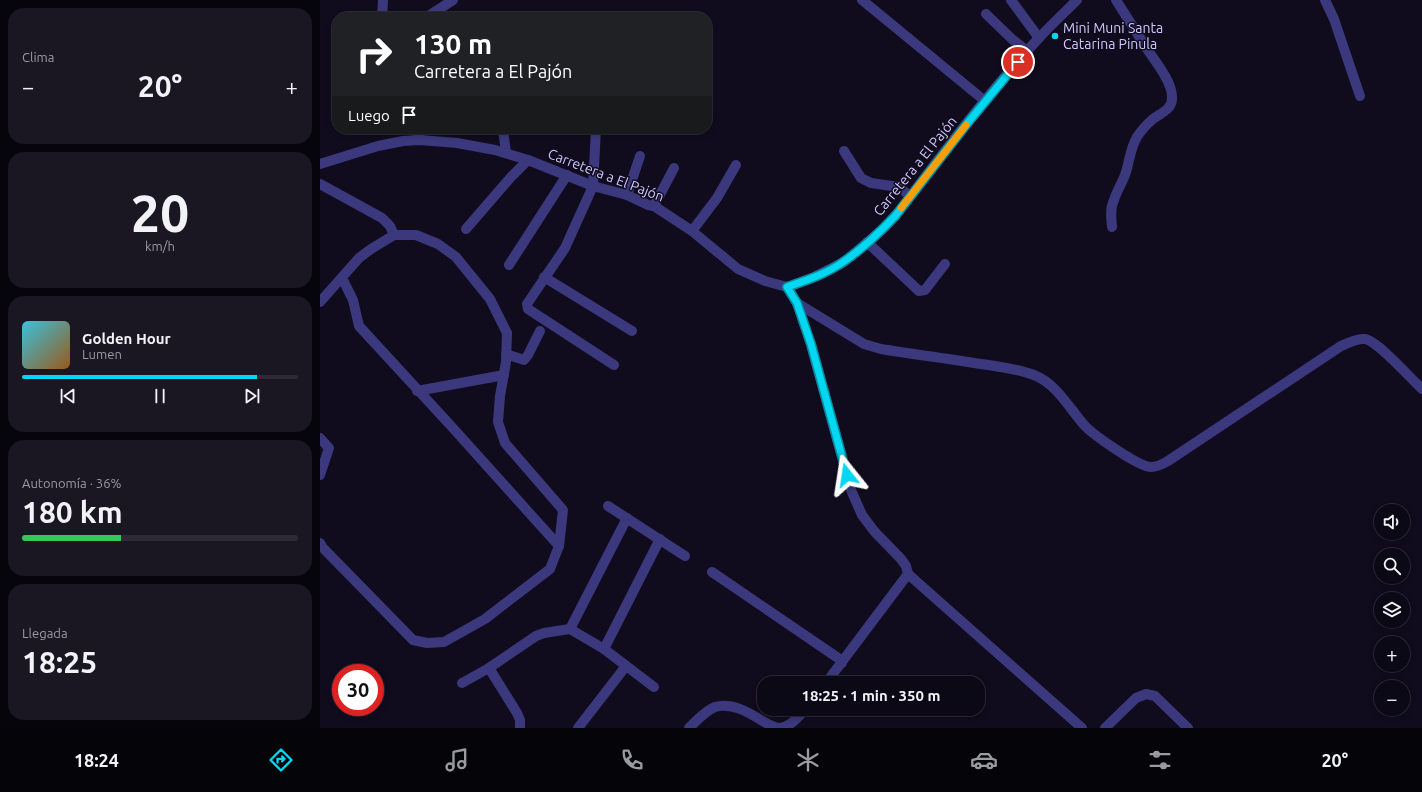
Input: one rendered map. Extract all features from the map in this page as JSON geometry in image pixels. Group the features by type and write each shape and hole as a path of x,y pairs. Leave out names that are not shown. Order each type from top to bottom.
{"street":[{"path":"382,12 383,0"},
{"path":"435,12 453,0"},
{"path":"862,0 985,101"},
{"path":"1011,0 1038,38"},
{"name":"Carretera a El Pajón","path":"320,164 378,146 420,140 473,145 506,153 567,174 593,186 627,195 648,205 654,206 692,231 738,269 765,282 787,287 828,271 844,262 883,229 985,101 1038,38 1077,0"},
{"path":"1112,227 1111,212 1114,200 1121,186 1130,152 1137,137 1144,128 1170,107 1172,99 1171,90 1163,74 1116,0"},
{"path":"1325,0 1334,19 1360,96"},
{"path":"986,14 1013,40 1027,51"},
{"path":"418,134 420,140"},
{"path":"504,134 506,153"},
{"path":"596,134 593,186 565,248 527,304 528,309 614,365"},
{"path":"844,151 861,178 871,183 899,187 910,196"},
{"path":"627,195 640,156"},
{"path":"466,229 511,177 528,160"},
{"path":"692,231 717,198 736,165"},
{"path":"654,206 674,168"},
{"path":"510,265 567,174"},
{"path":"320,184 382,218 392,231 416,234 438,244 456,256 490,299 507,333 504,375 500,396 498,422 505,443 563,510 559,546 550,569 485,619 444,642 427,643 413,640 323,548 320,543"},
{"path":"320,302 351,267 392,231"},
{"path":"868,242 920,291 925,290 945,264"},
{"path":"544,277 632,331"},
{"path":"342,278 353,300 359,326 559,546"},
{"path":"787,287 797,303 811,344 851,490 862,515 874,531 901,559 906,566 908,574 1082,728"},
{"path":"797,303 864,344 881,349 1011,369 1035,375 1051,386 1065,399 1085,426 1102,440 1143,465 1151,467 1160,466 1341,346 1355,340 1366,339 1379,347 1422,389"},
{"path":"506,354 524,360 528,356 540,332"},
{"path":"417,391 504,375"},
{"path":"320,438 329,448 320,476"},
{"path":"608,506 685,556"},
{"path":"570,629 627,518"},
{"path":"604,649 660,539"},
{"path":"712,572 838,658 842,663"},
{"path":"832,676 908,574"},
{"path":"462,682 489,668 544,633 570,629 604,649 654,687"},
{"path":"578,728 626,666"},
{"path":"489,668 517,713 520,720 520,728"},
{"path":"1105,728 1136,698 1146,694 1155,696 1188,728"},
{"path":"689,728 702,715 715,707 729,706 741,709 767,724 778,728 790,724 798,716"}],"slow traffic":[{"path":"901,208 966,125"}],"place":[{"name":"Mini Muni Santa Catarina Pinula","path":"1055,36"}],"route":[{"path":"847,475 811,344 797,303 787,287 828,271 844,262 883,229 896,215 970,120 1018,62"}]}
